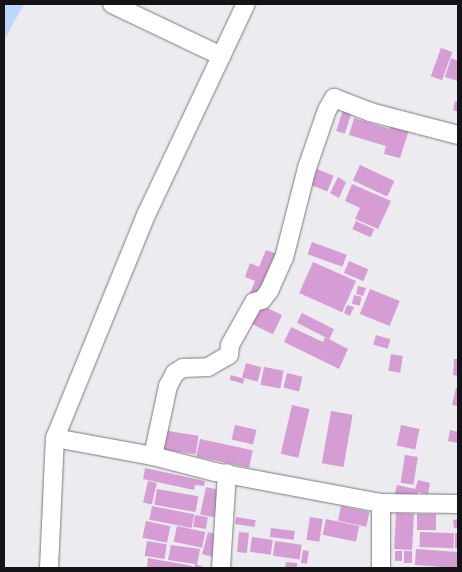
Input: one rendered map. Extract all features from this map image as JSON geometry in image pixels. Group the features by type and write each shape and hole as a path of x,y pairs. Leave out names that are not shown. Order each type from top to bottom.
{"street":[{"path":"112,4 221,56"},
{"path":"49,568 55,438 147,212 246,4"},
{"path":"153,456 168,386 175,373 183,368 208,367 229,355 230,344 254,302 262,300 269,291 284,258 307,168 334,98 370,112 458,135"},
{"path":"55,438 153,456 227,473 381,503 458,504"},
{"path":"221,568 227,473"},
{"path":"381,503 381,568"}],"water":[{"path":"4,4 24,4 4,40"}],"building":[{"path":"441,48 452,52 442,80 431,76"},
{"path":"451,58 458,61 458,81 445,77"},
{"path":"455,101 458,102 458,112 453,110"},
{"path":"343,110 352,113 345,134 336,131"},
{"path":"354,118 390,129 391,124 409,130 400,158 384,154 386,146 349,135"},
{"path":"360,165 394,181 387,196 353,180"},
{"path":"317,169 334,176 327,192 311,185"},
{"path":"338,177 346,182 339,198 330,193"},
{"path":"352,184 391,201 378,229 355,219 360,208 345,201"},
{"path":"356,221 374,229 371,237 352,229"},
{"path":"312,242 347,255 342,267 308,254"},
{"path":"266,250 280,255 264,298 250,293 255,281 245,277 250,263 259,267"},
{"path":"349,261 368,269 363,281 344,273"},
{"path":"313,262 356,281 342,312 299,293"},
{"path":"358,286 366,288 363,296 356,294"},
{"path":"370,289 400,301 390,326 360,314"},
{"path":"354,295 362,297 360,306 352,304"},
{"path":"257,303 282,315 273,334 248,322"},
{"path":"347,305 354,307 350,316 344,313"},
{"path":"302,313 334,329 329,339 297,323"},
{"path":"291,327 323,342 325,337 348,349 339,369 284,342"},
{"path":"376,335 390,339 388,349 373,345"},
{"path":"391,354 403,356 400,373 388,371"},
{"path":"454,359 458,359 458,376 453,375"},
{"path":"246,363 261,367 258,382 242,377"},
{"path":"264,367 284,371 280,388 261,385"},
{"path":"287,373 303,377 299,391 283,388"},
{"path":"231,375 244,379 243,384 230,380"},
{"path":"456,388 458,389 458,406 452,405"},
{"path":"292,405 310,409 298,458 281,454"},
{"path":"331,411 353,415 343,467 322,463"},
{"path":"235,425 256,430 253,445 232,440"},
{"path":"401,425 420,429 415,449 397,446"},
{"path":"162,430 199,436 196,455 159,449"},
{"path":"450,430 458,432 458,443 448,441"},
{"path":"200,439 253,450 249,468 196,457"},
{"path":"405,455 418,457 413,485 401,483"},
{"path":"145,468 205,481 204,486 195,485 194,490 143,479"},
{"path":"418,480 430,483 428,494 418,492 416,502 394,497 397,485 415,489"},
{"path":"148,481 157,483 152,504 143,502"},
{"path":"206,487 220,490 214,517 200,514"},
{"path":"157,489 198,496 196,512 154,505"},
{"path":"152,506 194,514 192,528 149,520"},
{"path":"341,506 369,512 366,527 338,521"},
{"path":"396,513 414,514 412,550 394,549"},
{"path":"417,514 436,514 436,530 417,530"},
{"path":"195,515 208,517 206,529 193,527"},
{"path":"236,517 256,520 255,527 235,524"},
{"path":"310,517 323,519 319,542 306,540"},
{"path":"326,519 359,526 356,542 323,535"},
{"path":"458,519 458,528 454,528 453,520"},
{"path":"146,521 170,526 167,543 142,538"},
{"path":"177,526 205,532 202,548 174,542"},
{"path":"271,528 295,531 294,540 270,537"},
{"path":"208,532 219,535 213,557 202,554"},
{"path":"239,532 249,533 247,553 237,552"},
{"path":"420,532 454,533 453,548 419,547"},
{"path":"455,533 458,533 458,548 455,548"},
{"path":"252,537 273,540 271,555 250,552"},
{"path":"147,541 167,544 164,559 145,556"},
{"path":"275,541 302,545 300,560 273,556"},
{"path":"171,545 200,549 197,565 202,566 202,568 194,568 195,564 168,560"},
{"path":"416,549 458,552 457,568 415,565"},
{"path":"303,550 309,551 307,564 301,563"},
{"path":"395,551 402,551 402,561 395,561"},
{"path":"404,551 412,551 412,563 404,563"},
{"path":"148,558 193,566 192,568 147,568"},
{"path":"286,562 297,563 297,568 285,568"}]}
